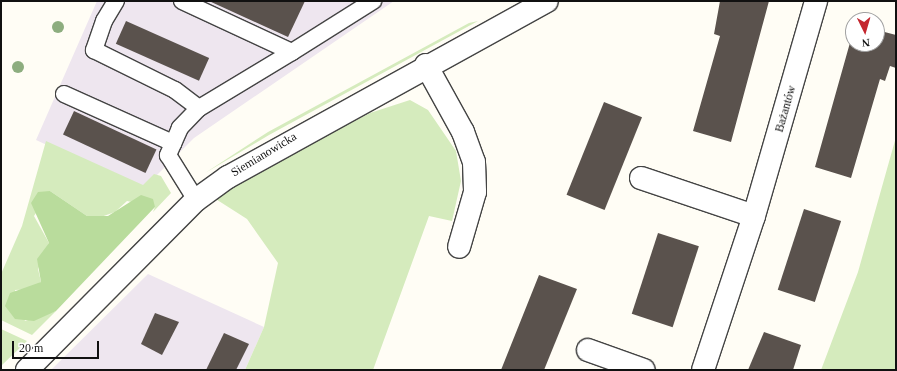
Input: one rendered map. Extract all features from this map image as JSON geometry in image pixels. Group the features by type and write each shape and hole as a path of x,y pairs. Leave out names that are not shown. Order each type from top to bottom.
{"street":[{"name":"Siemianowicka","path":"27,370 196,200 256,158 547,1"},
{"name":"Bażantów","path":"703,370 754,216 816,1"},
{"path":"426,65 464,132 474,162 475,192 459,247"},
{"path":"641,178 754,216"},
{"path":"588,350 644,370"}],"lane":[{"path":"116,1 104,21 94,50 175,90 199,108"},
{"path":"182,1 292,52"},
{"path":"196,200 168,155 180,128 199,108 373,1"},
{"path":"64,94 173,142"}],"shaded area":[{"path":"97,1 394,1 194,138 143,189 36,140"},
{"path":"148,274 264,327 245,370 51,370"}],"green space":[{"path":"478,21 269,135 205,173 268,132 469,23"},
{"path":"410,100 428,110 456,151 461,181 452,221 429,216 373,370 245,370 264,327 278,263 247,219 211,196 370,113"},
{"path":"896,137 896,370 821,370 858,272"},
{"path":"46,141 143,185 154,174 161,176 171,193 153,212 155,207 127,201 115,212 98,218 87,216 50,191 34,216 49,243 38,269 41,282 31,289 15,290 25,321 56,311 32,335 1,320 1,274 22,226"},
{"path":"50,191 87,216 108,216 141,195 153,199 155,207 56,311 34,321 15,319 5,306 10,293 41,282 37,259 49,243 31,203 38,192"},
{"path":"1,329 27,341 1,366"}],"building":[{"path":"209,1 305,1 288,37"},
{"path":"720,1 769,1 731,142 693,131 720,36 714,34"},
{"path":"126,21 209,58 199,81 116,44"},
{"path":"885,32 896,35 896,68 890,66 885,81 880,79 851,178 815,167 847,52 885,52"},
{"path":"604,102 642,117 605,210 567,195"},
{"path":"74,111 156,149 145,173 63,135"},
{"path":"804,209 841,221 815,302 778,290"},
{"path":"658,233 699,246 673,327 632,314"},
{"path":"539,275 577,289 544,370 501,370"},
{"path":"155,313 179,322 162,355 141,344"},
{"path":"764,332 801,345 793,370 748,370"},
{"path":"224,333 249,344 236,370 206,370"}]}
